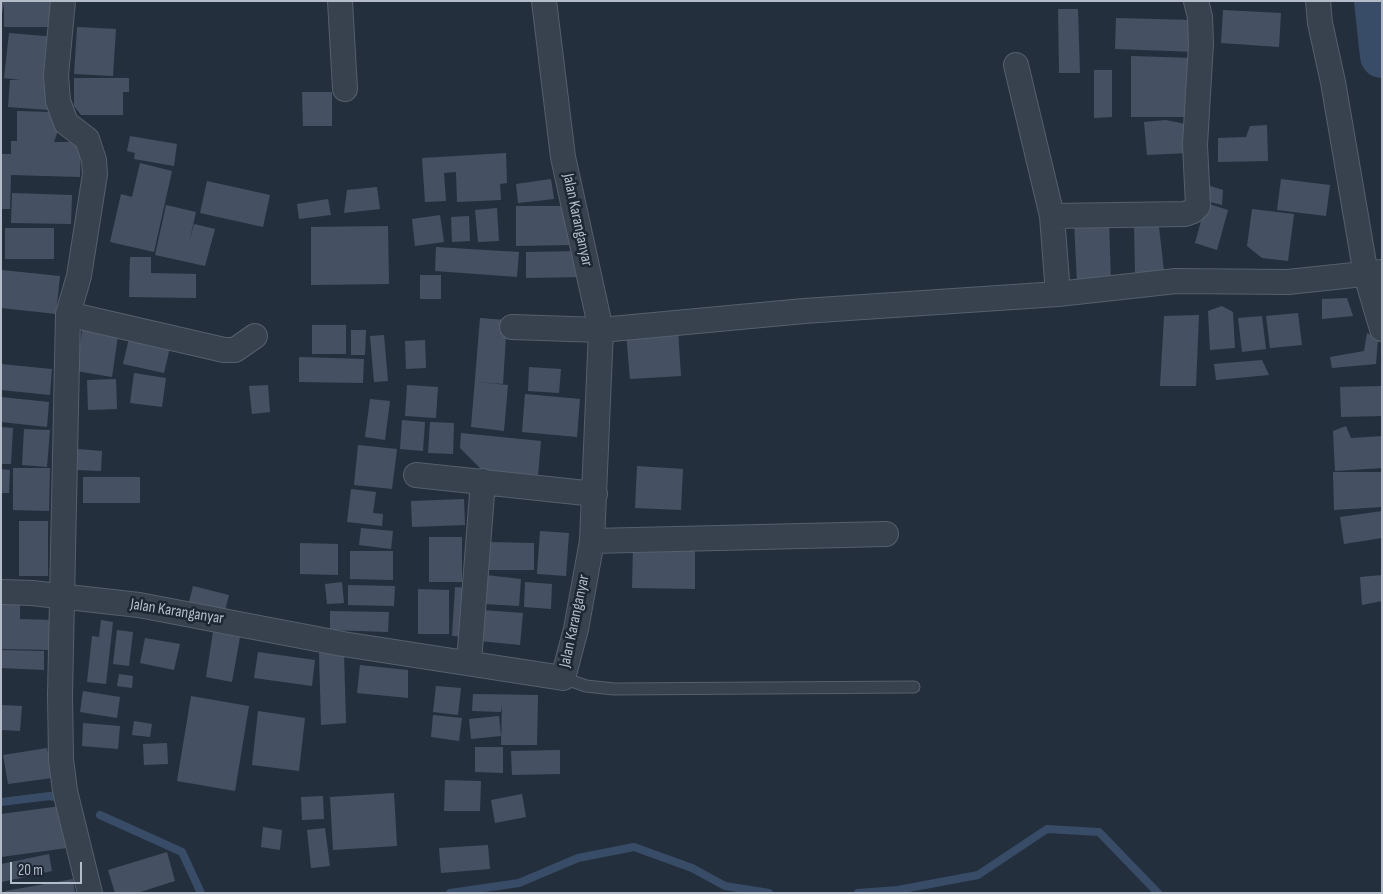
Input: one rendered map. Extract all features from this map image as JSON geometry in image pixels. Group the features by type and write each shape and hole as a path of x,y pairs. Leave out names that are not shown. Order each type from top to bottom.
{"street":[{"path":"63,1 56,75 58,101 66,124 87,139 94,160 96,174 79,276 68,314 60,695 61,759 73,829 90,893"},
{"path":"340,1 345,89"},
{"name":"Jalan Karanganyar","path":"1,592 62,596 186,612 343,644 563,678 576,629 592,541 601,330 563,157 544,1"},
{"path":"1052,216 1185,214 1193,211 1198,206 1195,145 1201,43 1200,17 1196,1"},
{"path":"1318,1 1320,23 1332,82 1374,273 1382,329"},
{"path":"1016,65 1052,216 1058,294"},
{"path":"512,328 601,330 804,311 1058,294 1176,281 1288,282 1374,273"},
{"path":"68,314 224,350 235,350 255,336"},
{"path":"416,475 595,494"},
{"path":"469,662 483,481"},
{"path":"592,541 886,534"}],"lane":[{"path":"563,678 586,686 614,689 914,687"}],"building":[{"path":"1,1 59,1 59,27 4,27 4,4 1,18"},
{"path":"1058,9 1078,9 1080,73 1059,73"},
{"path":"1223,10 1281,13 1279,47 1221,43"},
{"path":"1116,18 1195,20 1196,52 1115,49"},
{"path":"77,27 116,29 113,76 74,74"},
{"path":"9,33 56,37 49,110 8,107 10,80 20,80 4,78"},
{"path":"1131,56 1194,58 1194,117 1131,117"},
{"path":"1094,70 1112,70 1112,117 1094,118"},
{"path":"74,78 129,78 129,92 123,92 123,115 81,115 74,106"},
{"path":"302,92 332,92 332,126 303,126"},
{"path":"17,111 50,112 63,116 54,142 81,142 80,177 11,175 10,209 1,209 1,154 11,154 11,141 17,141"},
{"path":"1166,120 1185,124 1188,153 1147,155 1144,122"},
{"path":"1267,125 1268,161 1218,162 1218,138 1246,137 1250,126"},
{"path":"130,136 177,144 174,166 134,159 135,153 127,151"},
{"path":"506,153 507,183 500,184 501,200 457,202 456,172 444,173 446,201 425,202 422,158"},
{"path":"140,163 172,171 154,252 110,242 121,194 132,197"},
{"path":"551,179 554,199 518,203 516,184"},
{"path":"1281,179 1330,185 1326,216 1277,210"},
{"path":"207,181 270,195 263,227 200,213"},
{"path":"1207,185 1223,190 1222,205 1206,201"},
{"path":"377,187 380,209 344,213 347,190"},
{"path":"12,193 72,195 71,224 11,223"},
{"path":"328,199 331,215 299,219 297,204"},
{"path":"1206,203 1228,210 1217,250 1195,243"},
{"path":"166,205 196,212 189,243 194,224 215,229 205,266 155,255"},
{"path":"516,206 568,206 569,245 516,246"},
{"path":"497,208 499,241 478,242 475,210"},
{"path":"1252,209 1294,214 1288,261 1262,258 1247,246"},
{"path":"440,215 444,242 415,246 412,219"},
{"path":"469,216 470,241 452,242 451,217"},
{"path":"1109,219 1111,284 1077,285 1074,220"},
{"path":"1140,222 1159,227 1164,271 1135,275 1134,224"},
{"path":"388,226 389,284 311,285 311,227"},
{"path":"5,228 54,228 54,259 5,259"},
{"path":"436,247 519,252 517,277 435,271"},
{"path":"582,251 582,277 526,278 526,252"},
{"path":"130,257 151,257 151,273 196,274 196,298 129,297"},
{"path":"2,270 60,276 56,314 1,308"},
{"path":"420,275 441,275 441,299 420,299"},
{"path":"1347,298 1353,316 1322,319 1322,299"},
{"path":"1222,306 1233,312 1235,348 1210,350 1208,311"},
{"path":"1298,313 1302,345 1270,348 1266,316"},
{"path":"1199,315 1196,386 1160,386 1164,316"},
{"path":"1262,316 1266,349 1242,352 1238,318"},
{"path":"480,318 507,320 503,384 478,382 508,385 504,431 471,427"},
{"path":"83,324 119,329 112,377 76,371"},
{"path":"312,325 346,325 346,354 312,354"},
{"path":"678,329 681,376 630,379 626,333"},
{"path":"351,330 366,330 365,355 351,355"},
{"path":"1367,333 1378,339 1376,364 1332,368 1330,357 1364,351"},
{"path":"130,334 171,343 164,373 123,364"},
{"path":"384,335 388,381 374,382 370,336"},
{"path":"425,340 426,368 406,369 405,341"},
{"path":"299,357 364,359 363,383 299,382"},
{"path":"1262,360 1269,375 1216,380 1214,364"},
{"path":"1,364 52,369 50,395 1,390"},
{"path":"529,367 561,369 559,393 528,391"},
{"path":"134,373 166,378 162,407 130,403"},
{"path":"116,379 117,409 88,410 87,380"},
{"path":"268,385 270,412 252,414 249,386"},
{"path":"407,385 438,387 436,418 405,416"},
{"path":"1381,386 1382,416 1341,417 1340,387"},
{"path":"525,394 580,399 577,437 522,432"},
{"path":"1,397 49,402 47,427 1,422"},
{"path":"370,399 390,401 385,440 365,437"},
{"path":"402,420 425,422 423,451 400,449"},
{"path":"430,422 454,423 453,454 428,453"},
{"path":"1346,426 1351,438 1382,436 1382,468 1335,471 1333,431"},
{"path":"1,427 13,428 11,464 1,464"},
{"path":"24,429 50,430 47,467 22,465"},
{"path":"461,433 541,441 538,475 482,470 460,448"},
{"path":"358,445 397,449 392,489 354,485"},
{"path":"78,449 102,451 101,471 77,470"},
{"path":"637,466 683,469 681,510 635,508"},
{"path":"13,468 50,468 49,511 13,510"},
{"path":"1,469 10,470 9,493 1,493"},
{"path":"1333,472 1382,472 1382,507 1334,510"},
{"path":"83,477 140,477 140,503 83,503"},
{"path":"351,489 376,492 373,513 383,514 382,526 347,522"},
{"path":"464,499 465,525 412,527 411,501"},
{"path":"1382,511 1382,538 1344,544 1340,517"},
{"path":"19,521 48,521 48,576 19,576"},
{"path":"361,528 393,531 391,549 359,545"},
{"path":"540,531 569,533 566,576 537,574"},
{"path":"429,537 462,537 462,582 429,582"},
{"path":"487,542 534,543 534,570 487,570"},
{"path":"300,543 338,544 338,575 300,574"},
{"path":"633,548 695,549 695,589 632,588"},
{"path":"350,551 393,551 393,580 350,579"},
{"path":"486,575 521,579 519,606 484,604"},
{"path":"1382,575 1382,601 1362,605 1360,577"},
{"path":"342,582 344,603 327,604 325,584"},
{"path":"525,582 552,584 551,609 524,607"},
{"path":"348,585 395,586 394,606 348,605"},
{"path":"193,586 229,595 225,611 189,602"},
{"path":"455,587 472,588 469,637 452,636"},
{"path":"418,589 449,590 449,634 418,634"},
{"path":"2,603 20,604 20,619 53,620 52,650 1,649"},
{"path":"482,610 523,613 520,645 479,641"},
{"path":"330,611 389,612 388,632 330,630"},
{"path":"101,620 113,622 106,684 87,682 92,636 99,637"},
{"path":"117,630 133,632 129,666 113,664"},
{"path":"213,632 240,637 232,682 206,677"},
{"path":"145,638 180,644 174,670 140,663"},
{"path":"1,650 44,651 44,670 1,668"},
{"path":"258,652 315,660 312,686 254,678"},
{"path":"319,653 344,653 346,723 321,725"},
{"path":"360,665 408,670 408,698 357,693"},
{"path":"119,674 133,676 132,688 117,686"},
{"path":"436,686 461,688 458,715 433,712"},
{"path":"83,691 120,697 117,718 80,712"},
{"path":"473,694 538,695 537,745 501,745 502,705 501,712 472,711"},
{"path":"191,696 249,706 235,791 177,781"},
{"path":"1,705 22,706 20,731 1,730"},
{"path":"258,711 305,718 299,771 252,765"},
{"path":"433,715 462,718 459,741 431,737"},
{"path":"499,716 501,736 471,739 469,719"},
{"path":"134,721 152,724 150,737 132,735"},
{"path":"83,723 120,726 118,749 82,746"},
{"path":"167,743 168,764 144,765 143,744"},
{"path":"475,747 503,747 503,773 475,772"},
{"path":"47,748 52,778 8,784 3,755"},
{"path":"560,750 560,774 512,775 511,751"},
{"path":"445,780 481,781 480,811 444,811"},
{"path":"394,793 397,846 333,850 330,797"},
{"path":"522,794 526,817 495,823 491,800"},
{"path":"323,796 324,819 302,820 301,797"},
{"path":"61,806 67,848 1,857 1,814"},
{"path":"263,827 282,830 280,850 261,847"},
{"path":"325,828 330,866 311,868 307,830"},
{"path":"488,845 490,869 441,873 439,848"},
{"path":"167,852 175,881 137,893 115,893 108,870"},
{"path":"49,854 52,871 2,882 1,864"},
{"path":"73,879 75,893 6,893 5,891"}],"waterway":[{"path":"1376,1 1382,56"},
{"path":"1,802 50,796 64,799"},
{"path":"100,815 182,852 201,893"},
{"path":"858,893 898,890 978,875 1047,829 1099,832 1158,893"},
{"path":"450,893 519,883 578,858 634,847 692,868 725,886 769,893"}]}
